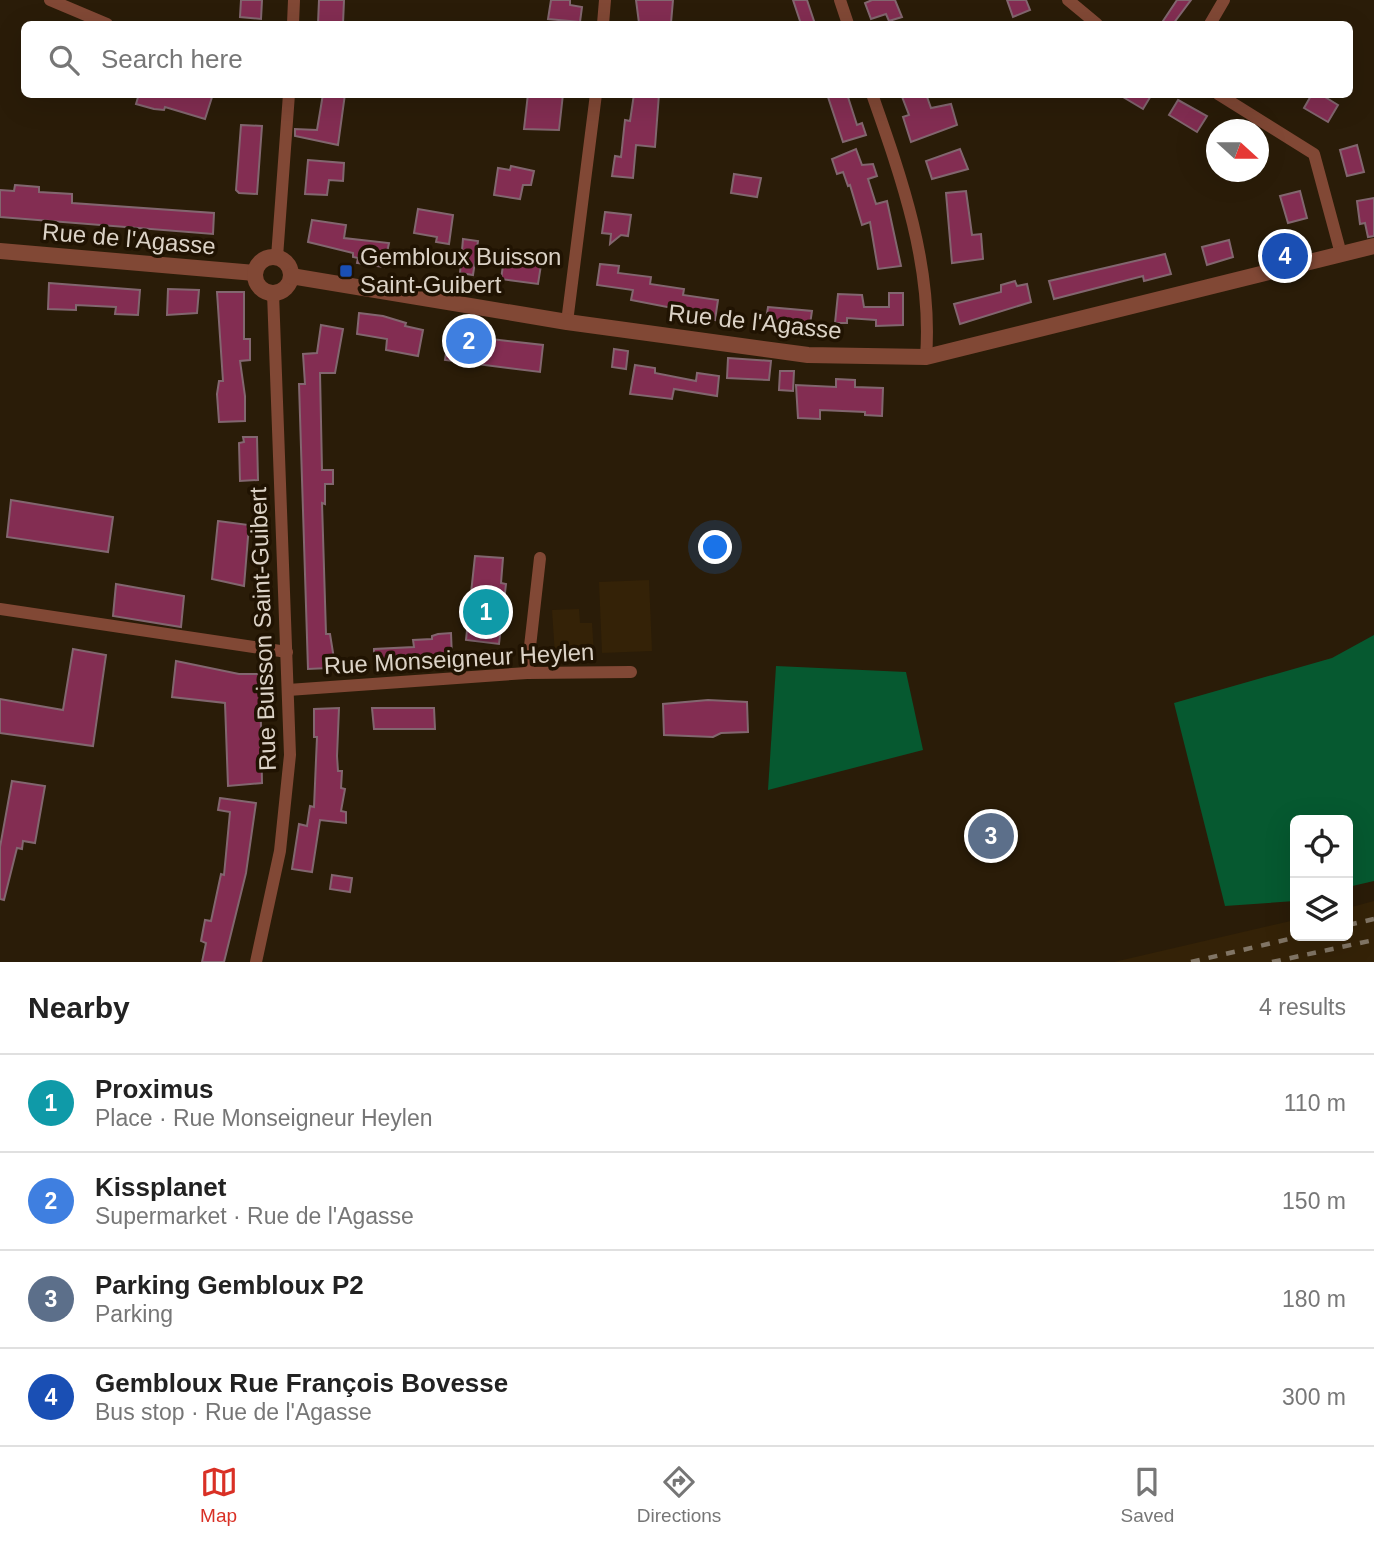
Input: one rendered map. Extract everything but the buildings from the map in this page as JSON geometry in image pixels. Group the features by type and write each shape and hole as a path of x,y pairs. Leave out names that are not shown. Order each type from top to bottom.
{"street":[{"path":"50,0 100,21"},
{"path":"293,21 294,0"},
{"path":"603,21 605,0"},
{"path":"840,0 847,21"},
{"path":"1068,0 1093,21"},
{"path":"1212,21 1224,0"},
{"path":"277,257 289,98"},
{"path":"567,322 595,98"},
{"path":"873,98 907,195 929,317 926,357"},
{"path":"1224,98 1314,154 1341,254"},
{"name":"Rue de l'Agasse","path":"291,276 567,322 808,355 926,357 1374,246"},
{"name":"Rue de l'Agasse","path":"0,251 255,272"},
{"path":"277,257 289,266 291,276 287,286 273,293 262,289 255,272 265,258 277,257"},
{"name":"Rue Buisson Saint-Guibert","path":"256,962 285,820 290,755 273,293"},
{"path":"527,673 540,558"},
{"path":"0,609 287,652"},
{"name":"Rue Monseigneur Heylen","path":"288,690 527,673 631,671"}],"shaded area":[{"path":"649,580 652,651 602,653 599,582"},
{"path":"579,609 580,623 592,623 594,654 580,657 555,655 552,610"},
{"path":"1374,901 1374,962 1114,962 1290,921 1290,941 1353,941 1353,907"}],"green space":[{"path":"1374,635 1374,881 1353,886 1353,815 1290,815 1290,901 1225,906 1174,703 1332,658"},
{"path":"776,666 906,672 923,750 768,790"}],"railway":[{"path":"1353,924 1374,919"},
{"path":"1191,962 1290,939"},
{"path":"1272,962 1374,940"}],"place":[{"name":"Gembloux Rue François Bovesse","path":"1285,256"},
{"name":"Gembloux Buisson Saint-Guibert","path":"346,271"},
{"name":"Kissplanet","path":"469,341"},
{"name":"Proximus","path":"486,612"},
{"name":"Parking Gembloux P2","path":"991,836"}]}
